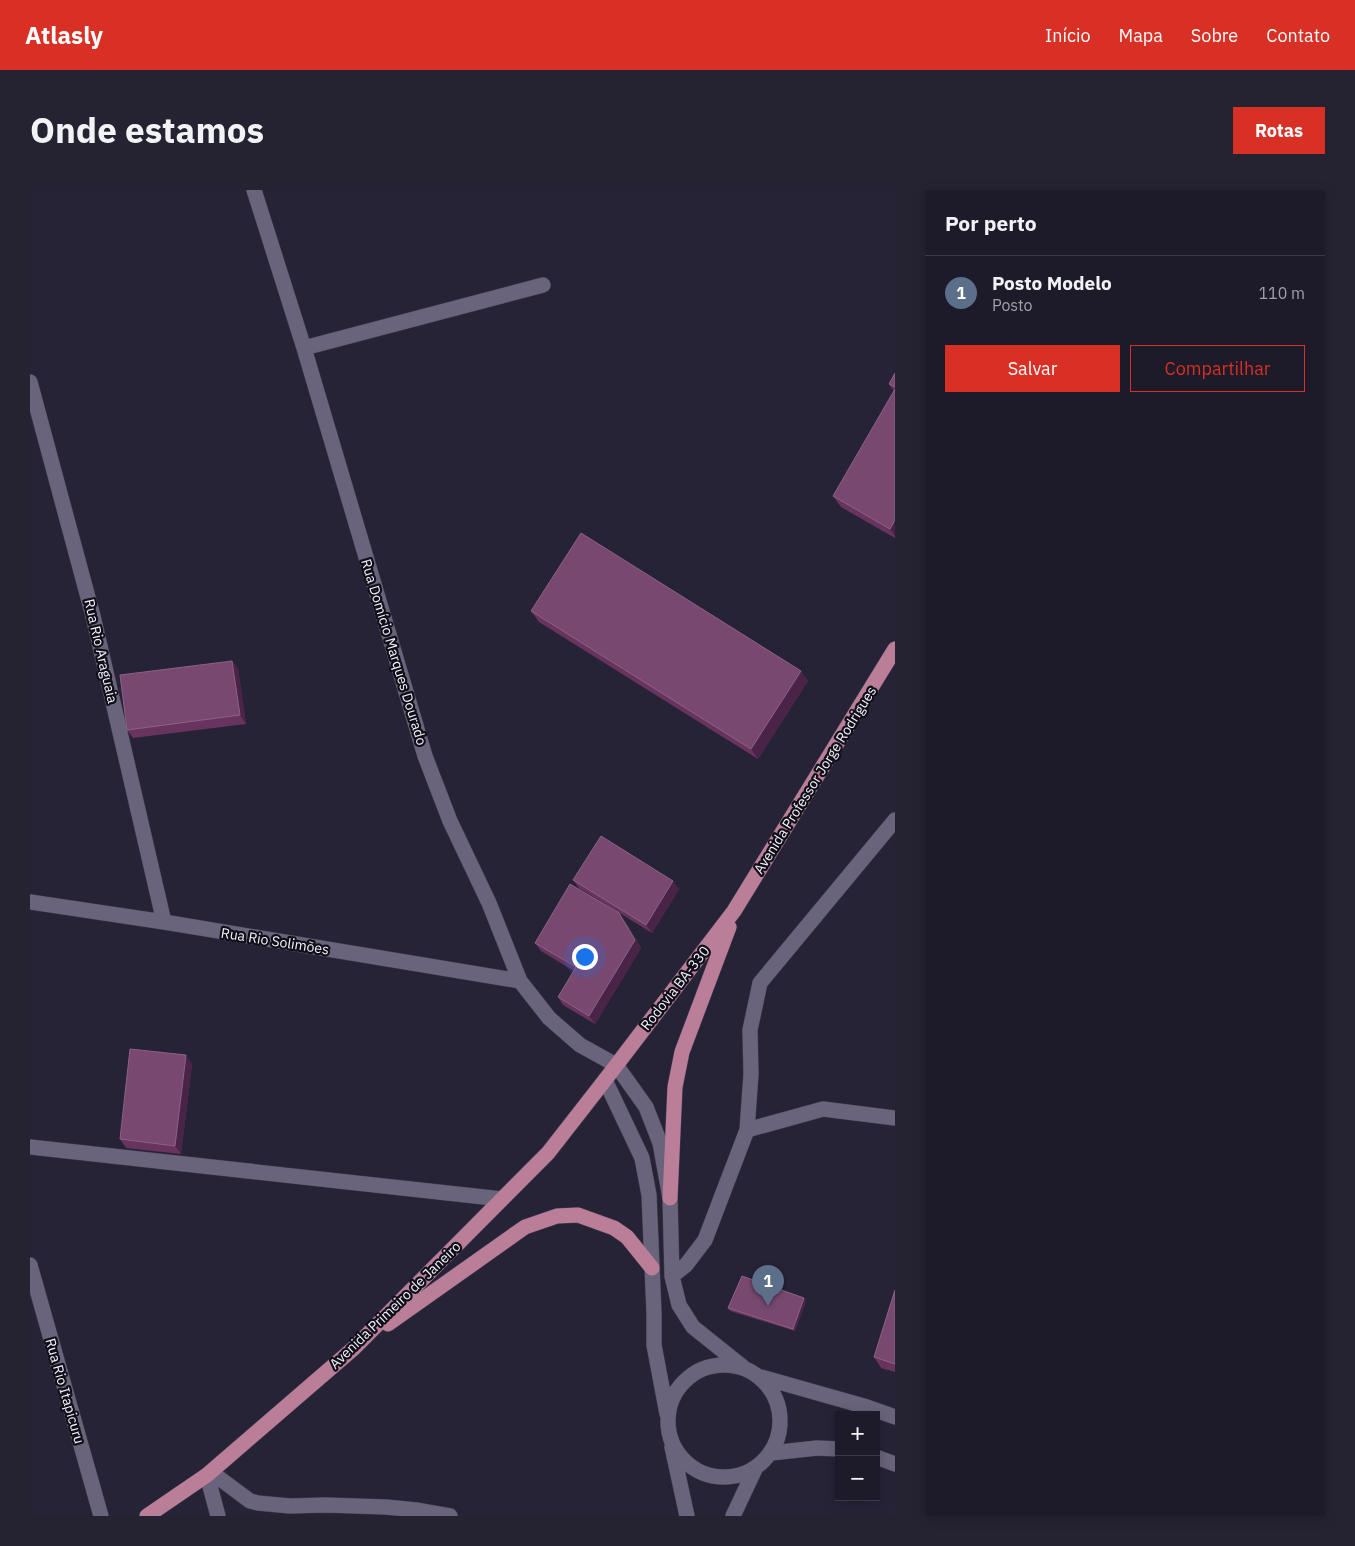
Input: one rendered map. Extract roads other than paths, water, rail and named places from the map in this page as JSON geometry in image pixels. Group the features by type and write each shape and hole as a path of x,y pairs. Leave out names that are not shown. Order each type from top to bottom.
{"main road":[{"name":"Avenida Professor Jorge Rodrigues","path":"734,911 895,649"},
{"name":"Rodovia BA-330","path":"616,1065 734,911"},
{"path":"670,1198 676,1087 682,1052 734,911"},
{"name":"Avenida Primeiro de Janeiro","path":"147,1516 210,1474 354,1348 548,1153 616,1065"},
{"path":"354,1348 525,1228 557,1216 578,1215 614,1228 627,1237 652,1268"}],"street":[{"name":"Rua Domício Marques Dourado","path":"254,190 304,348 425,756 450,821 489,904 520,981 549,1018 580,1045 616,1065"},
{"path":"304,348 543,285"},
{"name":"Rua Rio Araguaia","path":"30,382 93,616 164,922"},
{"path":"672,1276 686,1265 705,1240 747,1130 751,1074 750,1030 760,983 895,820"},
{"name":"Rua Rio Solimões","path":"30,902 164,922 520,981"},
{"path":"616,1065 646,1107 660,1143 670,1198 672,1276 679,1304 693,1327 743,1367 761,1378 772,1390 779,1405 781,1422 778,1438 771,1452 756,1467 740,1475 723,1477 706,1474 691,1466 678,1453 670,1438"},
{"path":"605,1080 642,1158 649,1195 654,1345 670,1438 687,1516"},
{"path":"747,1130 823,1109 895,1118"},
{"path":"30,1147 502,1199"},
{"name":"Rua Rio Itapicuru","path":"30,1265 101,1516"},
{"path":"668,1418 671,1401 680,1385 693,1374 717,1365 726,1364 743,1367"},
{"path":"761,1378 867,1406 895,1417"},
{"path":"771,1452 817,1448 835,1449"},
{"path":"880,1458 895,1464"},
{"path":"733,1516 756,1467"},
{"path":"210,1474 218,1516"},
{"path":"210,1474 250,1501 258,1503 290,1506 386,1507 450,1516"}],"place":[{"name":"Posto Modelo","path":"768,1306"}]}
